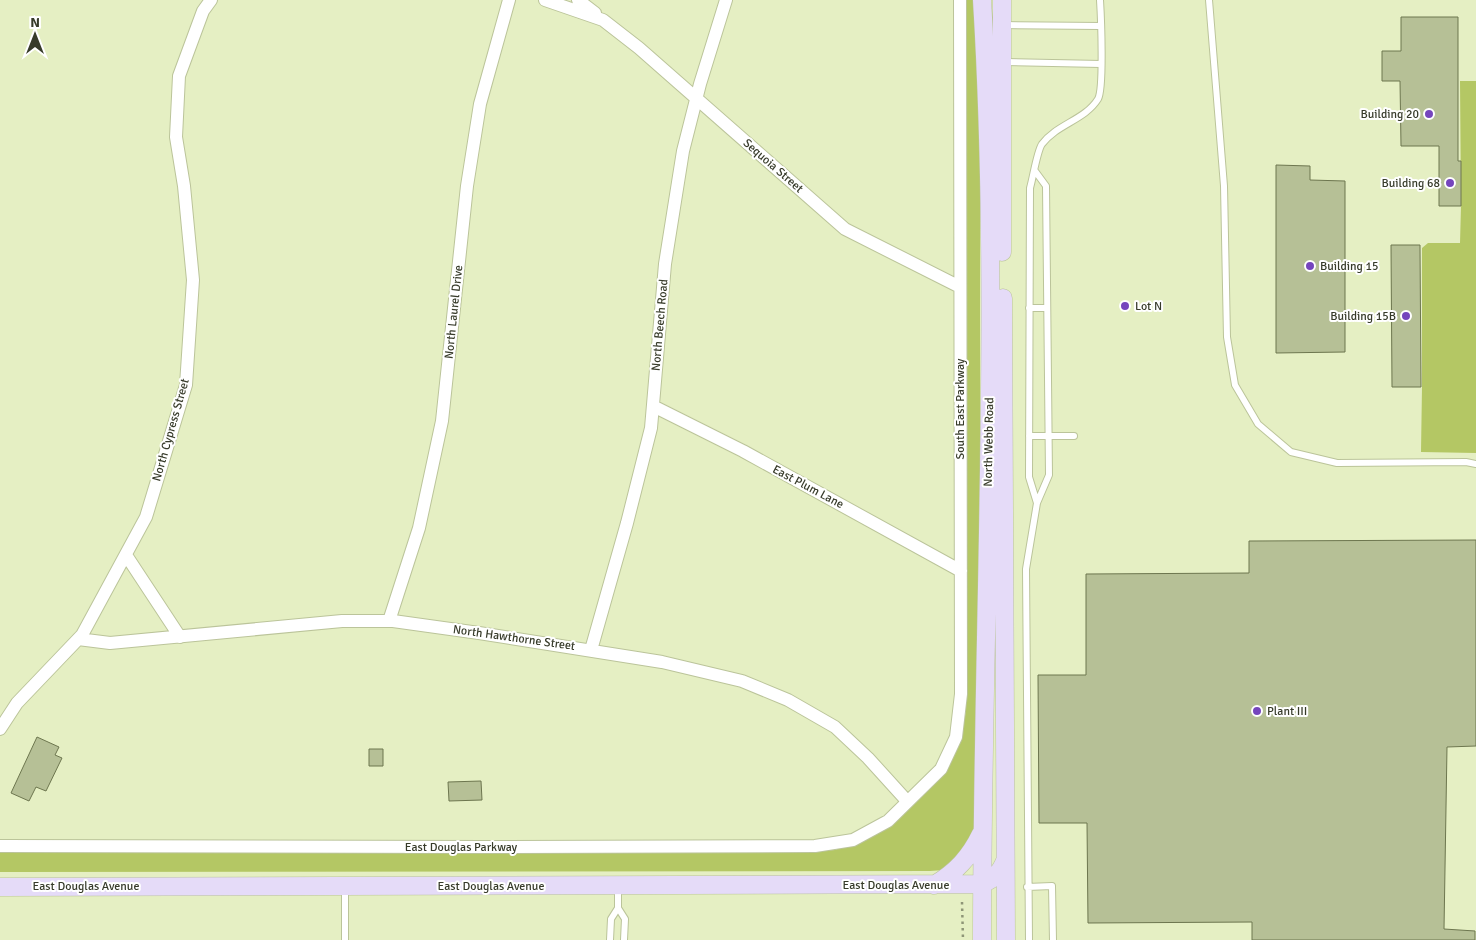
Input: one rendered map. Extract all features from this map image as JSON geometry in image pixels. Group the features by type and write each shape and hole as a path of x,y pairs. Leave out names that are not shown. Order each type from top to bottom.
{"main road":[{"name":"North Webb Road","path":"982,0 984,25 994,62 1006,940"},
{"name":"North Webb Road","path":"982,940 991,300 989,140 994,62 1002,25 1002,0"},
{"path":"933,885 958,869 968,858 983,828"},
{"path":"1005,861 1000,872 991,880 982,884 989,890 1006,921"},
{"name":"East Douglas Avenue","path":"0,886 982,884"}],"street":[{"name":"North Cypress Street","path":"0,729 17,703 82,635 126,555 146,517 186,385 193,280 184,186 176,136 179,76 203,11 211,0"},
{"name":"North Laurel Drive","path":"389,621 419,528 442,421 467,186 480,104 510,0"},
{"name":"Sequoia Street","path":"545,0 603,20"},
{"name":"Sequoia Street","path":"578,0 639,48 845,229 960,287"},
{"name":"North Beech Road","path":"591,650 632,506 651,428 665,264 683,151 696,99 726,0"},
{"name":"South East Parkway","path":"907,801 941,768 956,737 961,694 960,0"},
{"name":"East Plum Lane","path":"653,406 743,451 961,571"},
{"path":"126,555 180,637"},
{"name":"North Hawthorne Street","path":"78,639 110,643 342,621 389,621 662,662 742,681 788,700 835,727 868,758 907,801"},
{"name":"East Douglas Parkway","path":"0,846 815,846 853,840 888,821 907,801"}],"lane":[{"path":"1037,503 1029,477 1030,188 1041,145 1059,127 1088,111 1099,97 1101,64 1100,0"},
{"path":"1209,0 1224,186 1227,337 1234,385 1258,424 1291,452 1337,463 1466,462 1476,464"},
{"path":"984,25 1101,26"},
{"path":"994,62 1101,64"},
{"path":"1028,940 1026,569 1037,503 1049,475 1046,186 1035,170"},
{"path":"1029,308 1047,308"},
{"path":"1029,436 1074,436"},
{"path":"345,886 345,940"},
{"path":"618,886 618,908 624,919 624,940"},
{"path":"1027,886 1052,886 1053,940"},
{"path":"610,940 611,919 618,908"}],"path":[{"path":"962,902 963,940"}],"green space":[{"path":"961,0 974,0 980,130 980,589 974,827 970,845 944,870 0,872 0,851 795,852 835,850 867,838 893,824 962,735 966,710"},
{"path":"1460,81 1476,81 1476,453 1421,452 1422,248 1428,243 1460,243"}],"building":[{"name":"Building 20","path":"1401,17 1458,17 1458,161 1461,161 1461,206 1439,206 1439,146 1401,146 1400,81 1382,81 1382,51 1401,51"},
{"name":"Building 15","path":"1276,165 1310,166 1310,180 1345,181 1345,352 1276,353"},
{"name":"Building 15B","path":"1391,245 1420,245 1421,387 1392,387"},
{"name":"Plant III","path":"1476,540 1476,746 1447,747 1444,929 1475,931 1475,940 1252,940 1252,922 1088,923 1087,823 1039,823 1038,675 1086,675 1086,574 1249,573 1249,541"},
{"path":"37,737 59,747 55,755 62,758 46,791 36,787 29,801 11,793"},
{"path":"369,749 383,749 383,766 369,766"},
{"path":"481,781 482,800 449,801 448,782"}],"place":[{"name":"Building 20","path":"1429,114"},
{"name":"Building 68","path":"1450,183"},
{"name":"Building 15","path":"1310,266"},
{"name":"Lot N","path":"1125,306"},
{"name":"Building 15B","path":"1406,316"},
{"name":"Plant III","path":"1257,711"}]}
